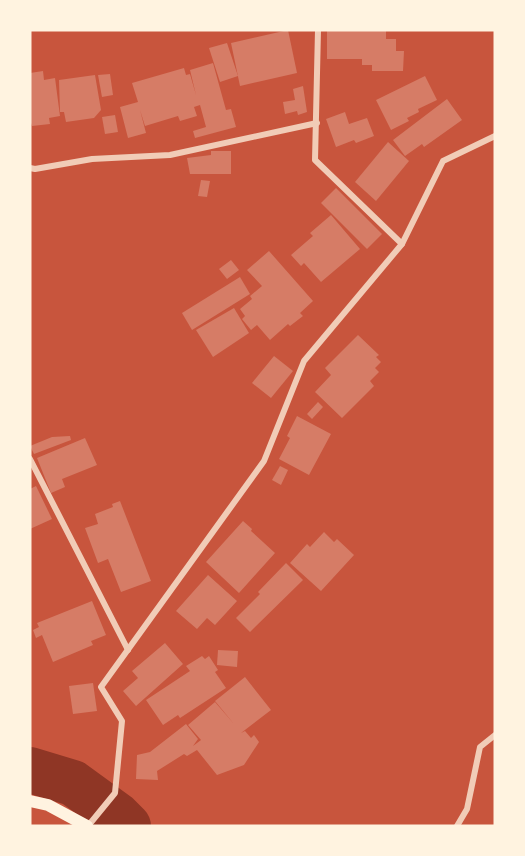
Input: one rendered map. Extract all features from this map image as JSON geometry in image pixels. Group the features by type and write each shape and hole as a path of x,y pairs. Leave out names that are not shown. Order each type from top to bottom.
{"main road":[{"path":"30,801 48,805 87,826"}],"street":[{"path":"318,30 315,160 402,244"},
{"path":"30,168 92,159 170,155 317,123"},
{"path":"87,826 115,793 122,721 101,687 264,461 304,361 402,244 443,161 495,136"},
{"path":"30,459 128,650"},
{"path":"457,826 466,809 480,747 495,735"}],"building":[{"path":"288,30 297,73 240,86 231,43"},
{"path":"327,30 386,30 386,39 396,39 396,51 404,51 403,71 372,71 372,65 362,65 362,59 327,59"},
{"path":"227,43 238,76 220,82 209,48"},
{"path":"213,63 226,110 231,109 236,127 195,138 193,131 206,127 200,105 194,107 197,116 180,121 178,116 145,126 140,110 146,133 128,138 120,107 138,102 132,83 184,68 186,75 190,74 196,95 190,70"},
{"path":"43,71 44,80 55,78 60,116 49,118 50,124 32,126 30,73"},
{"path":"110,74 113,95 102,97 98,75"},
{"path":"95,75 101,110 94,118 66,122 64,112 60,112 59,80"},
{"path":"425,76 437,100 418,109 419,112 407,118 409,121 391,130 376,100"},
{"path":"303,86 307,112 298,115 297,111 285,114 283,102 295,100 293,89"},
{"path":"447,99 462,120 424,147 422,144 405,156 393,140"},
{"path":"345,112 349,124 367,118 374,136 336,147 326,119"},
{"path":"115,115 118,132 105,134 102,117"},
{"path":"388,142 409,161 376,201 355,182"},
{"path":"211,151 231,151 231,174 190,174 187,158 211,155"},
{"path":"201,180 210,181 207,197 198,196"},
{"path":"336,188 382,234 367,249 321,203"},
{"path":"331,215 360,249 321,282 304,263 301,266 291,255 313,236 310,233"},
{"path":"269,251 313,301 300,313 303,316 290,326 288,324 270,340 257,325 251,330 242,319 245,316 240,309 262,286 247,270"},
{"path":"231,260 239,270 227,279 219,269"},
{"path":"240,277 250,294 192,330 182,313"},
{"path":"234,308 249,333 213,357 196,330"},
{"path":"358,335 379,355 376,357 381,362 375,368 379,372 370,381 374,386 342,418 315,392 331,375 325,368"},
{"path":"274,356 293,371 271,398 252,383"},
{"path":"318,402 323,407 312,419 307,414"},
{"path":"297,416 331,434 309,475 279,459 290,438 287,436"},
{"path":"70,436 71,440 34,454 30,446 52,437"},
{"path":"85,438 97,465 62,479 65,487 51,493 37,458"},
{"path":"280,466 288,470 281,485 272,480"},
{"path":"36,486 52,519 30,529 30,489"},
{"path":"120,501 151,581 121,592 108,559 98,563 85,528 98,524 95,514 113,507 112,504"},
{"path":"243,521 275,553 239,593 206,562"},
{"path":"324,532 334,542 337,539 354,555 321,591 290,563 307,544 310,547"},
{"path":"286,563 303,580 250,632 236,618"},
{"path":"208,575 237,601 215,625 207,618 197,629 176,611"},
{"path":"92,601 106,635 91,641 93,645 53,662 42,635 36,638 33,630 39,627 37,623"},
{"path":"165,643 183,664 136,706 123,691 138,678 132,671"},
{"path":"218,650 238,651 237,667 217,665"},
{"path":"202,656 205,659 209,656 218,670 215,672 226,688 180,718 178,715 163,725 146,700 190,671 186,666"},
{"path":"245,677 271,710 241,733 245,731 251,738 254,735 259,742 244,765 217,775 197,750 187,756 184,754 157,771 158,780 136,779 137,755 150,752 186,724 198,739 193,746 201,740 188,725 215,702 234,724 215,701"},
{"path":"93,683 97,711 73,714 69,686"}],"waterway":[{"path":"30,770 73,783 117,815 128,826"}]}
